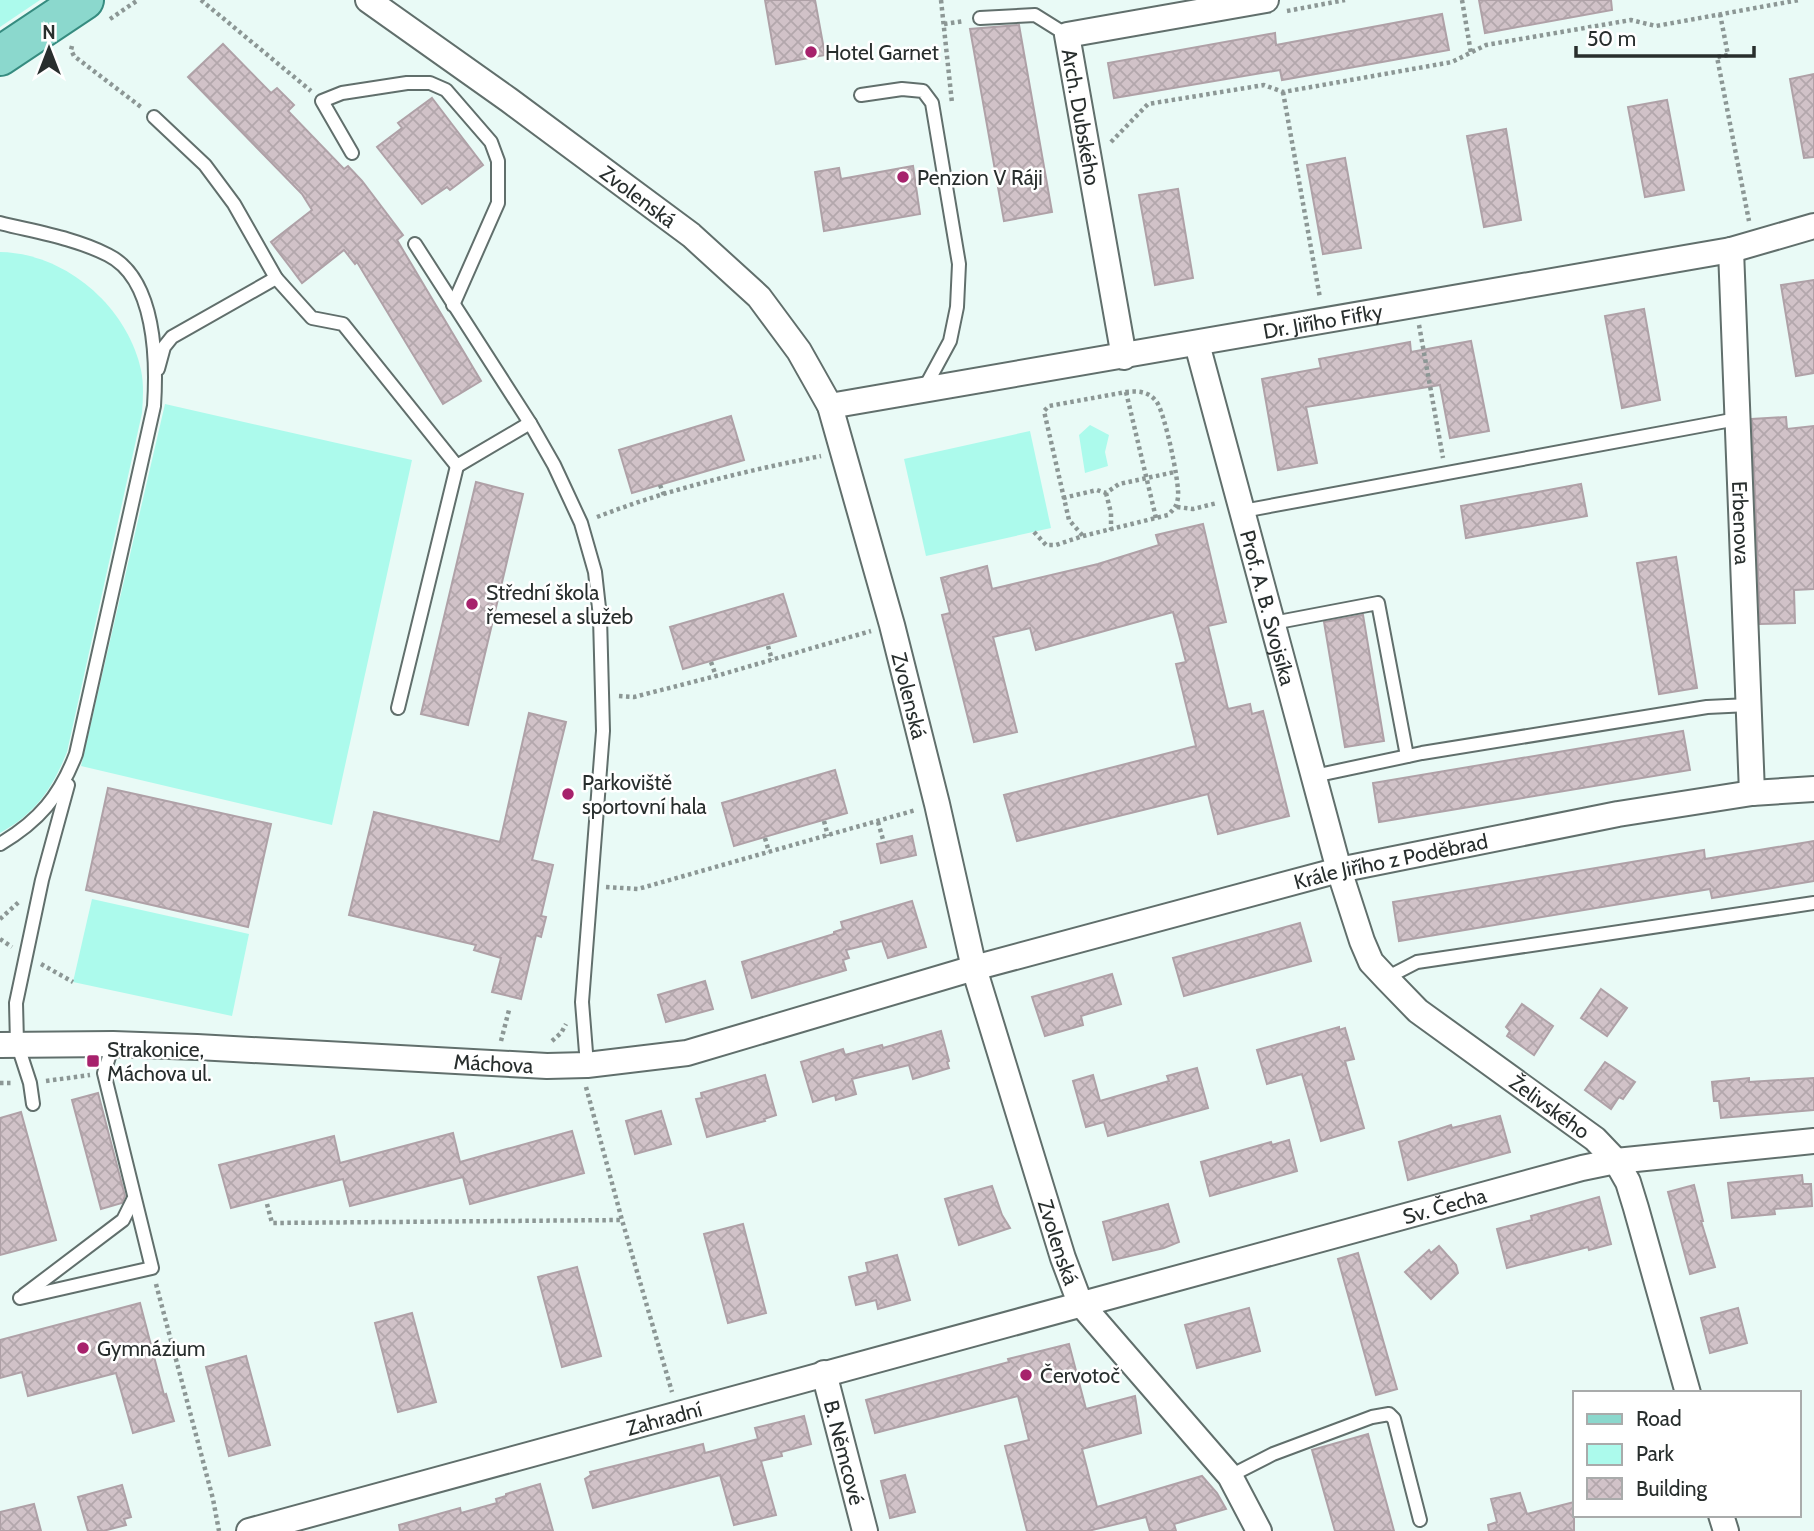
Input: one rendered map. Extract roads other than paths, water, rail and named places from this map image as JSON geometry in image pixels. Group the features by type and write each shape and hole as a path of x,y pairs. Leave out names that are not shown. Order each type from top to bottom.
{"main road":[{"path":"0,55 95,11"}],"street":[{"name":"Zvolenská","path":"368,0 691,235 759,297 799,351 830,405 892,625 937,804 974,968 1063,1258 1080,1303 1230,1476 1259,1531"},
{"name":"Arch. Dubského","path":"1124,357 1067,35 1273,6"},
{"name":"Dr. Jiřího Fifky","path":"830,405 1124,357 1731,250 1814,226"},
{"name":"Erbenova","path":"1731,250 1752,793"},
{"name":"Prof. A. B. Svojsíka","path":"1197,344 1339,870"},
{"name":"Krále Jiřího z Poděbrad","path":"974,968 1339,870 1618,814 1752,793 1814,789"},
{"name":"Želivského","path":"1339,870 1371,962 1386,978 1418,1011 1577,1125 1616,1161 1628,1182 1687,1391"},
{"name":"Máchova","path":"9,1044 113,1044 497,1063 547,1066 586,1075 687,1053 974,968"},
{"name":"Sv. Čecha","path":"1080,1303 1581,1168 1616,1161 1814,1141"},
{"name":"Zahradní","path":"249,1531 1080,1303"},
{"name":"B. Němcové","path":"824,1373 865,1531"}],"lane":[{"path":"980,18 1035,15 1067,35"},
{"path":"352,153 322,101 342,93 407,83 430,83 446,90 491,142 498,162 498,203 453,305"},
{"path":"861,95 902,89 923,91 932,103 958,264 957,307 950,341 924,389"},
{"path":"154,117 205,165 234,204 276,278 312,318 343,324 457,466"},
{"path":"0,223 81,243 111,256 130,274 143,298 150,320 156,376 154,406 76,754 42,880 9,1044 30,1083 33,1104"},
{"path":"415,244 554,465 581,523 595,572 600,617 603,732 582,1002 586,1075"},
{"path":"156,376 164,348 172,337 276,278"},
{"path":"1241,504 1446,473 1737,419"},
{"path":"398,708 457,466 530,423"},
{"path":"1273,623 1378,603 1407,757"},
{"path":"1314,776 1407,757 1707,707 1748,705"},
{"path":"0,844 15,835 53,801 66,780 76,754"},
{"path":"1386,978 1417,962 1814,903"},
{"path":"113,1044 104,1073 152,1268 20,1298 123,1220 134,1200"},
{"path":"1230,1476 1273,1454 1372,1417 1389,1414 1394,1419 1420,1520"}],"place":[{"name":"Hotel Garnet","path":"811,52"},
{"name":"Penzion V Ráji","path":"903,177"},
{"name":"Střední škola řemesel a služeb","path":"472,604"},
{"name":"Parkoviště sportovní hala","path":"568,794"},
{"name":"Strakonice, Máchova ul.","path":"93,1061"},
{"name":"Gymnázium","path":"83,1348"},
{"name":"Červotoč","path":"1026,1375"}]}
